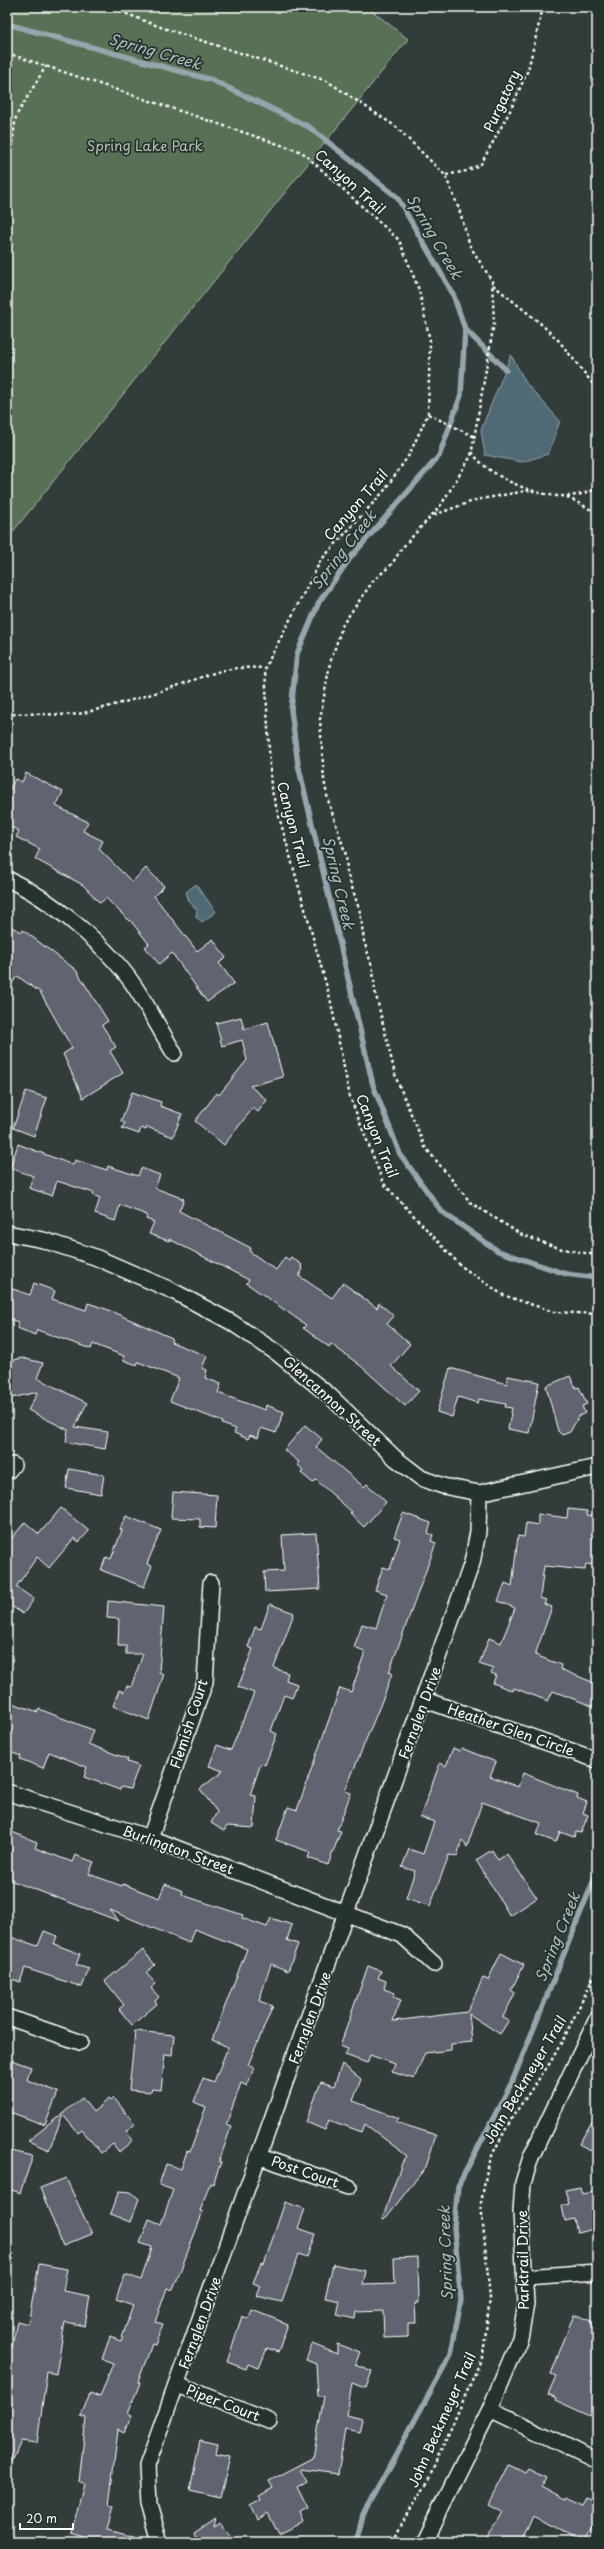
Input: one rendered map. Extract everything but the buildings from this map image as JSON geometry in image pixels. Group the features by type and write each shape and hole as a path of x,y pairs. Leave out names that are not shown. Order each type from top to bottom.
{"street":[{"path":"7,879 62,913 100,946 133,984 174,1053"},
{"name":"Glencannon Street","path":"7,1233 43,1240 95,1258 171,1290 231,1322 277,1353 330,1396 395,1458 421,1478 443,1486 479,1492 597,1467"},
{"name":"Fernglen Drive","path":"160,2542 149,2504 147,2466 178,2385 348,1914 425,1700 472,1563 478,1532 479,1492"},
{"name":"Flemish Court","path":"150,1838 205,1682 211,1583"},
{"name":"Heather Glen Circle","path":"425,1700 597,1760"},
{"name":"Burlington Street","path":"7,1792 150,1838 402,1935 434,1964"},
{"path":"7,2017 80,2042"},
{"name":"Parktrail Drive","path":"424,2542 490,2409 520,2338 526,2304 526,2277 521,2212 524,2183 531,2156 597,2019"},
{"name":"Post Court","path":"260,2157 349,2187"},
{"path":"526,2277 597,2272"},
{"name":"Piper Court","path":"178,2385 269,2420"},
{"path":"490,2409 597,2461"}],"path":[{"path":"109,7 162,28 327,81 395,126 446,175 459,209 470,246 492,281 494,323 472,452 457,480 433,515 402,548 392,564 373,581 343,624 330,663 320,719 324,780 328,800 346,855 347,872 360,912 364,941 373,970 376,998 396,1078 425,1147 471,1203 522,1235 562,1249 597,1255"},
{"name":"Purgatory","path":"446,175 467,171 482,164 511,109 528,70 543,7"},
{"name":"Canyon Trail","path":"7,53 302,152 399,240 419,290 430,341 428,414 409,455 384,491 321,560 264,668 271,788 330,998 350,1097 384,1184 460,1266 503,1295 554,1312 597,1314"},
{"path":"7,179 16,116 46,66"},
{"path":"492,285 540,323 559,341 597,389"},
{"path":"428,414 475,437"},
{"path":"472,452 480,463 509,482 532,490 566,496 597,513"},
{"path":"566,496 597,489"},
{"path":"433,515 476,500 532,490"},
{"path":"7,716 13,713 42,716 80,714 182,684 216,671 238,666 264,668"},
{"name":"John Beckmeyer Trail","path":"393,2542 408,2511 427,2483 483,2355 487,2335 490,2298 481,2203 487,2170 493,2153 513,2116 550,2063 565,2036 597,1970"}],"green space":[{"name":"Spring Lake Park","path":"7,7 367,7 408,39 7,539"}],"water":[{"path":"511,355 526,383 560,421 548,454 522,462 485,455 481,430"},
{"path":"196,884 216,912 202,922 196,917 197,910 189,901 186,892"}],"waterway":[{"name":"Spring Creek","path":"7,24 212,80 309,127 397,197 453,294 465,329 461,395 439,456 351,557 319,602 297,654 291,710 298,764 373,1085 400,1154 442,1212 498,1251 566,1274 597,1278"},
{"path":"465,329 506,370"},
{"name":"Spring Creek","path":"356,2542 363,2515 451,2354 461,2300 454,2227 458,2186 512,2082 597,1872"}]}
